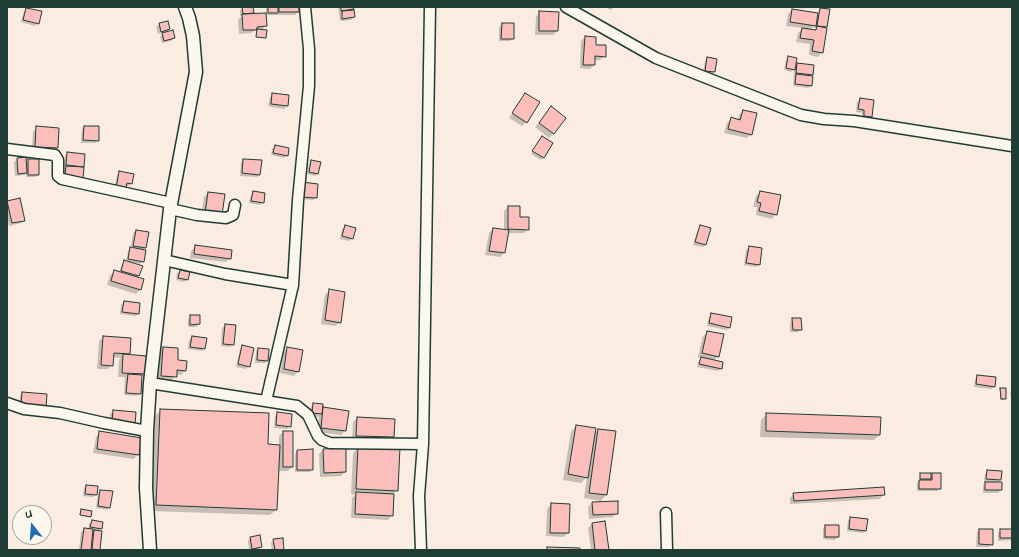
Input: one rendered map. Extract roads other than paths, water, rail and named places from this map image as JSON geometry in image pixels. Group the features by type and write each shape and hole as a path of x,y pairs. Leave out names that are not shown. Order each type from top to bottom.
{"street":[{"path":"150,550 146,488 150,383 171,206 196,72 193,36 185,7"},
{"path":"266,401 293,285 298,200 309,86 309,50 305,7"},
{"path":"421,550 419,496 424,444 430,7"},
{"path":"566,7 656,58 801,114 824,119 873,124 1012,146"},
{"path":"7,149 55,155 58,160 58,176 62,180 171,206 197,215 226,218 233,214 235,205"},
{"path":"164,260 225,274 293,285"},
{"path":"150,383 297,406 308,414 318,436 322,440 330,443 424,444"},
{"path":"7,403 24,409 60,413 147,431"},
{"path":"666,512 667,550"}]}
